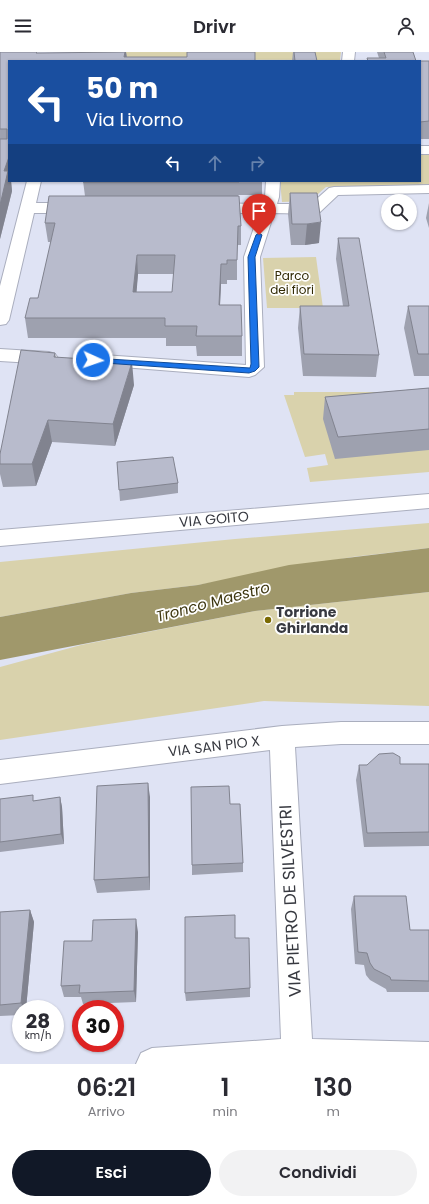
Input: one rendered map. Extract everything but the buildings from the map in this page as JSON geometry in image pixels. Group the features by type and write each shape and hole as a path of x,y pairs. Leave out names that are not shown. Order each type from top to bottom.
{"street":[{"path":"0,320 34,182"},
{"path":"0,355 249,371 255,367 252,257 272,197 273,182"},
{"path":"200,208 315,209 334,191 429,189"},
{"path":"28,208 93,208"},
{"name":"VIA GOITO","path":"0,538 429,501"},
{"name":"VIA SAN PIO X","path":"0,772 282,737 341,733 429,734"},
{"name":"VIA PIETRO DE SILVESTRI","path":"282,737 298,1059"},
{"path":"152,1064 298,1059 429,1058"}],"green space":[{"path":"86,52 341,52 340,60 85,59"},
{"path":"421,154 429,154 429,185 326,187 310,201 282,202 280,182 421,182"},
{"name":"Parco dei fiori","path":"316,257 323,308 267,308 263,258"},
{"path":"294,392 429,392 429,472 310,482 307,468 328,465 325,454 305,457 284,395 294,395"},
{"path":"429,523 429,548 352,557 198,585 131,593 0,617 0,562 235,539"},
{"path":"429,592 429,706 264,701 0,740 0,667 81,645 255,611"}],"water":[{"name":"Tronco Maestro","path":"429,548 429,592 255,611 0,660 0,617 131,593 198,585 289,565"}],"place":[{"name":"Torrione Ghirlanda","path":"268,620"}],"route":[{"path":"93,360 249,371 253,369 255,364 252,309 252,257 259,235"}]}
